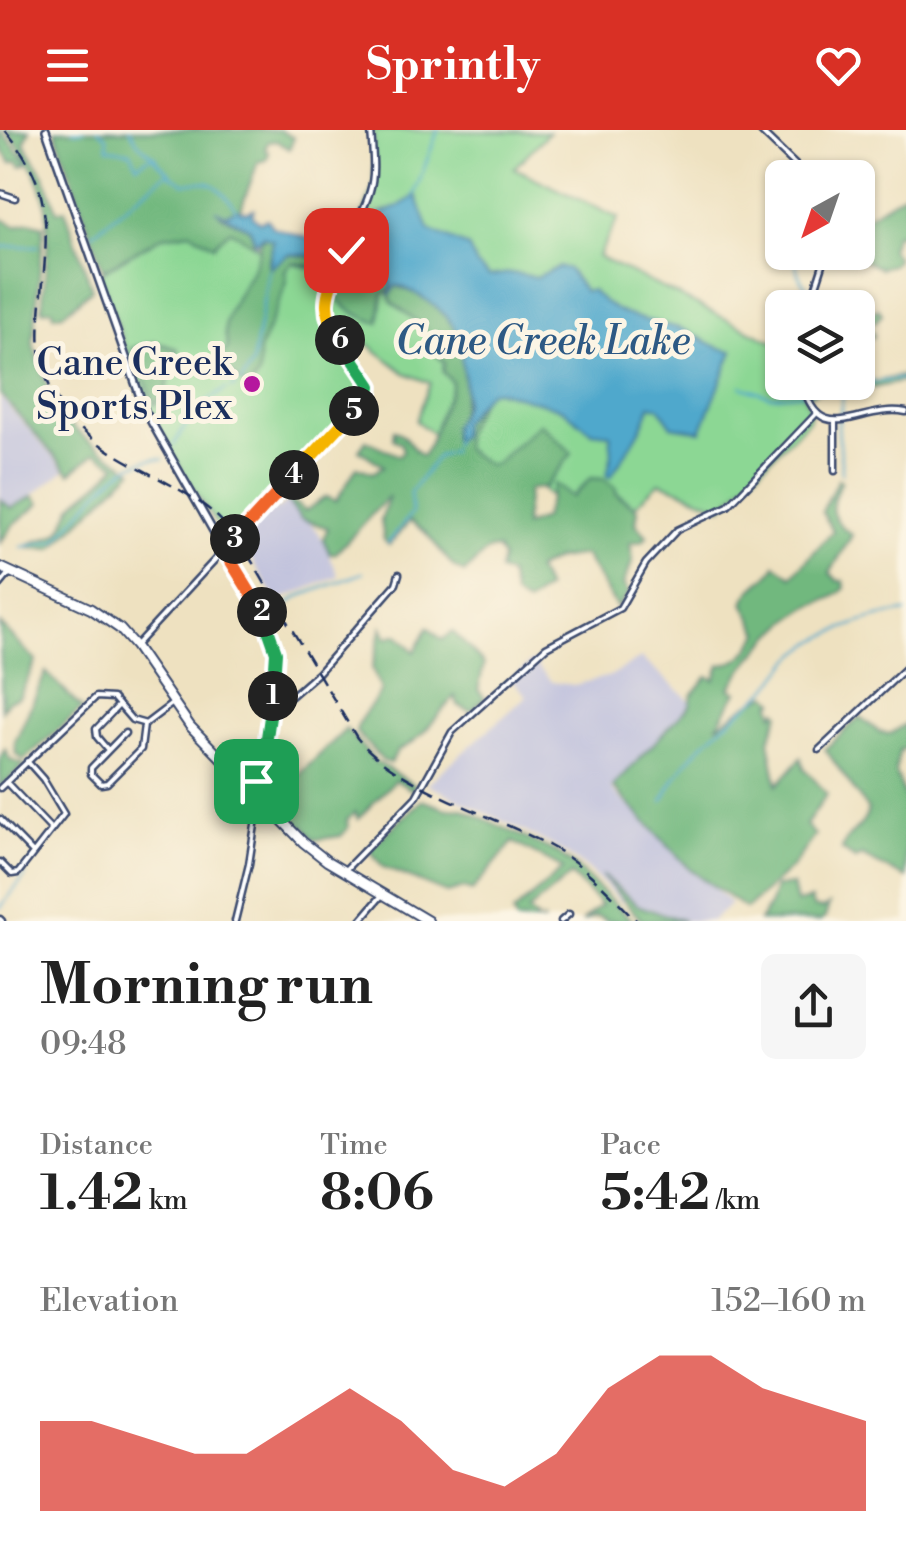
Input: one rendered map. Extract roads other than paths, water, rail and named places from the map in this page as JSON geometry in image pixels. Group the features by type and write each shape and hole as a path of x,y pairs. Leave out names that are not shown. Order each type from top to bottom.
{"main road":[{"path":"0,567 91,609 120,629 204,742 304,842 428,921"},
{"path":"243,779 256,781 262,772"}],"street":[{"path":"46,130 145,411 272,633 276,652 273,698 249,864 235,921"},
{"path":"136,646 370,392 370,381 326,318 328,294 371,188 372,130"},
{"path":"759,130 790,160"},
{"path":"0,193 16,198"},
{"path":"809,400 815,414 835,421 884,411 906,412"},
{"path":"344,871 416,797 448,736 460,723 546,647 620,608 646,563 677,530 728,506 815,414"},
{"path":"835,421 836,471"},
{"path":"0,584 11,572"},
{"path":"273,698 288,700 318,673 396,584 399,574"},
{"path":"819,750 906,668"},
{"path":"0,788 92,698 108,697 132,720 146,724 173,703"},
{"path":"108,750 96,737 96,729 119,705"},
{"path":"125,732 90,771 101,784 106,784 140,751 146,724"},
{"path":"0,862 15,874 64,811 27,761"},
{"path":"6,782 51,830"},
{"path":"0,820 33,853"},
{"path":"360,921 383,894"},
{"path":"562,921 569,914"}],"water":[{"name":"Cane Creek Lake","path":"416,195 429,230 468,247 477,265 489,276 510,273 536,277 559,267 568,269 584,291 591,290 620,312 683,329 733,351 701,431 672,426 659,407 650,405 639,432 611,477 607,476 612,453 610,434 592,432 563,409 496,390 489,391 470,412 461,424 460,436 454,440 453,427 465,396 461,351 442,346 462,344 438,309 401,286 395,286 390,295 391,282 377,266 368,266 363,260 356,263 341,253 329,264 316,256 288,254 269,269 273,240 263,236 256,243 250,229 215,210 226,215 236,209 254,209 252,216 260,222 267,219 272,227 310,239 317,233 327,240 346,223 343,249 351,253 372,219"}],"waterway":[{"path":"73,130 84,130"},
{"path":"98,130 107,137 108,148 131,152 137,165 151,156 170,173"},
{"path":"130,130 156,158"},
{"path":"414,196 438,130"},
{"path":"92,234 167,173 185,184 202,182 215,186 236,209"},
{"path":"0,247 38,246"},
{"path":"241,382 252,365 269,269"},
{"path":"797,270 809,290"},
{"path":"875,382 906,378"},
{"path":"231,388 236,386"},
{"path":"741,386 765,394"},
{"path":"203,404 226,389"},
{"path":"842,400 838,426 842,473"},
{"path":"174,445 190,418"},
{"path":"388,543 412,513 410,493 437,457 452,451 454,440"},
{"path":"22,547 55,541 116,475 146,460 163,459"},
{"path":"288,605 298,597 363,573"},
{"path":"663,801 693,754 767,690 802,650 845,628 906,612"},
{"path":"0,908 26,875"}],"railway":[{"path":"5,130 21,151 40,191 46,232 39,330 41,358 46,377 73,422 112,452 202,504 227,527 357,738 375,756 421,786 562,853 637,921"}],"place":[{"name":"Cane Creek Sports Plex","path":"252,384"}]}
